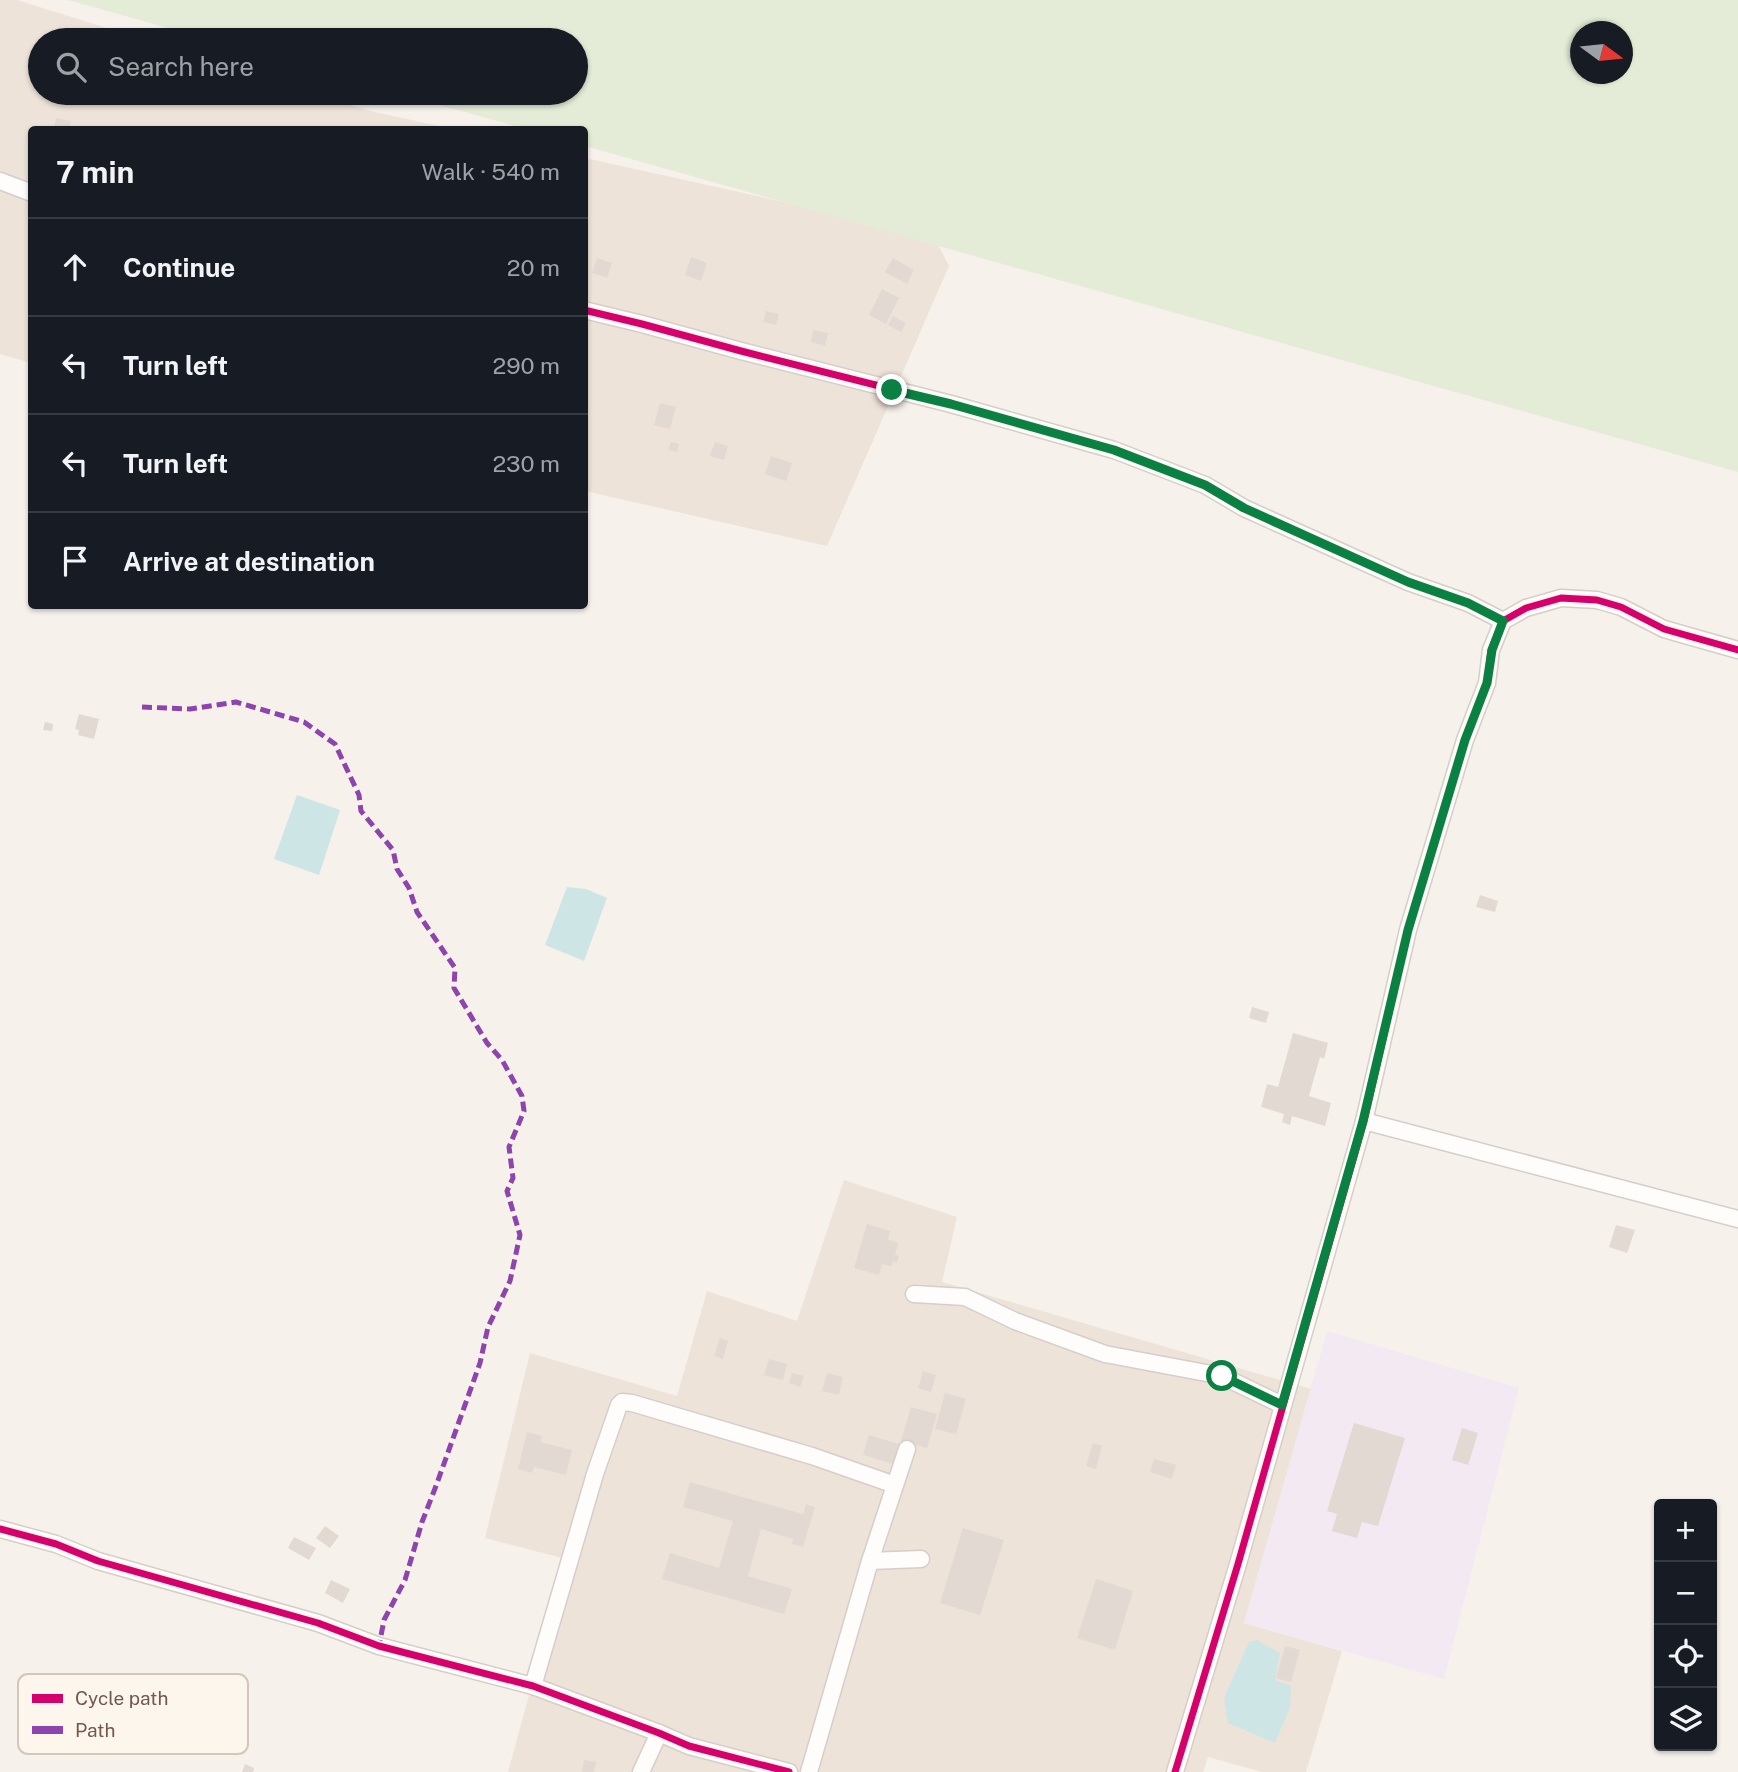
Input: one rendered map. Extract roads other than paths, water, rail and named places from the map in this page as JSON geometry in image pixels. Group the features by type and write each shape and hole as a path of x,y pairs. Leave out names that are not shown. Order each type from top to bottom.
{"street":[{"path":"0,181 28,192"},
{"path":"588,311 951,404 1114,450 1205,485 1244,508 1408,582 1468,603 1503,621"},
{"path":"1175,1772 1238,1564 1363,1121 1408,930 1465,740 1487,683 1492,650 1503,621 1526,608 1561,598 1597,600 1621,607 1664,629 1738,650"},
{"path":"1363,1121 1738,1219"},
{"path":"914,1294 965,1297 1014,1321 1105,1354 1222,1376 1282,1405"},
{"path":"533,1686 595,1474 622,1402 811,1456 895,1485"},
{"path":"809,1772 870,1562 907,1449"},
{"path":"0,1529 56,1544 98,1561 318,1623 379,1646 533,1686 689,1746 789,1772"},
{"path":"870,1562 921,1559"},
{"path":"641,1772 659,1733"}]}
